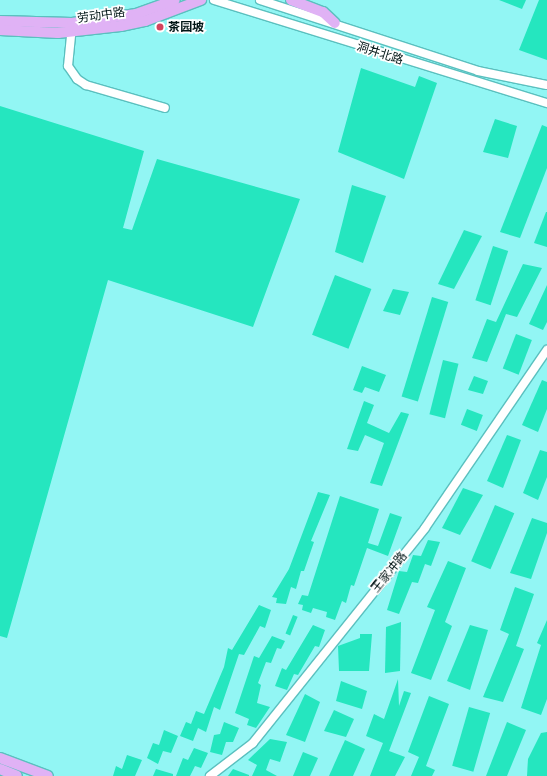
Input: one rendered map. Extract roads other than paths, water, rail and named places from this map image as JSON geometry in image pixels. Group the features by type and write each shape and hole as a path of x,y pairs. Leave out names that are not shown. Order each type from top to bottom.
{"main road":[{"name":"劳动中路","path":"0,21 71,28 144,12 175,0"},
{"name":"劳动中路","path":"0,30 71,28 138,23 201,0"},
{"path":"291,0 323,12 335,24"},
{"path":"0,758 48,776"},
{"path":"0,769 17,776"}],"street":[{"name":"洞井北路","path":"214,0 547,103"},
{"name":"洞井北路","path":"260,0 478,71 547,84"},
{"path":"71,28 68,66 77,79 86,85 165,108"},
{"name":"王家冲路","path":"210,776 253,743 425,528 547,350"}],"place":[{"name":"茶园坡","path":"160,27"}]}
